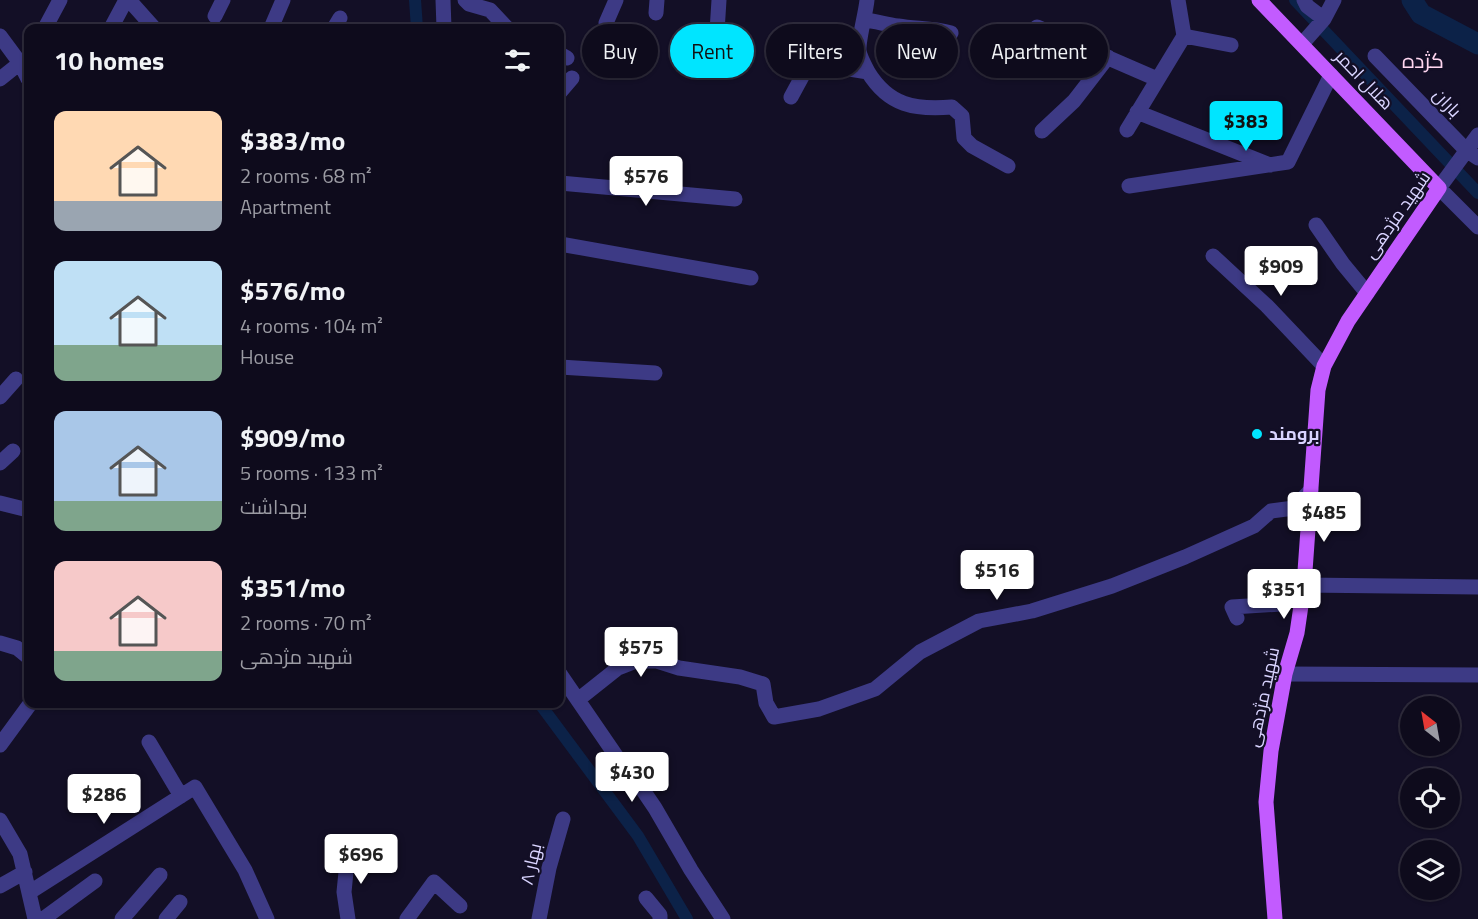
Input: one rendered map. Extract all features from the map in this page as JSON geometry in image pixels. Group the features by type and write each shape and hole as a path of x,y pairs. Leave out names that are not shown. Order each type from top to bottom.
{"main road":[{"name":"هلال احمر","path":"1259,0 1306,40 1331,75 1439,188"},
{"name":"شهید مژدهی","path":"1275,919 1266,802 1271,751 1285,674 1297,633 1304,588 1318,390 1324,366 1343,328 1439,188"}],"street":[{"path":"47,24 60,0"},
{"path":"113,24 128,0 150,24"},
{"path":"215,16 223,0"},
{"path":"273,24 283,0"},
{"path":"465,0 469,4 490,10 503,24"},
{"path":"606,22 616,0"},
{"path":"717,24 719,0"},
{"path":"867,0 859,51 877,87 900,103 927,109 952,107 962,116 964,138 972,146 1008,166"},
{"path":"1126,130 1184,36 1178,0"},
{"path":"1304,0 1307,6 1324,19"},
{"path":"1306,40 1324,19 1334,0"},
{"path":"444,1 444,24"},
{"path":"864,20 890,24"},
{"path":"0,36 24,71"},
{"path":"1184,36 1231,45"},
{"name":"باران","path":"1376,56 1472,154"},
{"path":"1108,57 1157,79"},
{"path":"0,79 20,63"},
{"path":"791,98 804,74 819,64 868,72"},
{"path":"1129,186 1288,162 1331,75"},
{"path":"564,87 572,78"},
{"path":"1042,131 1074,101 1092,78"},
{"path":"1137,112 1270,165"},
{"name":"شهید مژدهی","path":"1439,188 1472,154 1478,135"},
{"path":"564,183 735,199"},
{"path":"1439,188 1478,227"},
{"path":"1316,225 1367,293"},
{"path":"564,245 751,278"},
{"path":"1213,256 1267,306 1324,366"},
{"path":"564,368 655,373"},
{"path":"0,397 16,380"},
{"path":"0,463 13,451"},
{"path":"576,698 585,695 618,668 636,662 657,661 679,668 740,677 763,684 766,703 774,717 819,710 875,690 920,652 979,621 1032,611 1112,586 1254,526 1271,511 1294,507 1311,490"},
{"path":"0,503 24,509"},
{"path":"1237,618 1232,607 1282,604 1304,588 1478,587"},
{"path":"0,643 17,648 24,654"},
{"path":"1285,674 1478,675"},
{"path":"564,680 655,808 723,919"},
{"path":"0,745 27,708"},
{"path":"148,742 180,796"},
{"path":"30,892 195,787 245,870 267,919"},
{"name":"بهار ۸","path":"539,919 549,868 563,819"},
{"path":"0,820 20,854 35,919"},
{"path":"348,852 344,892 348,919"},
{"path":"0,886 25,872"},
{"path":"122,919 160,875"},
{"path":"43,919 95,881"},
{"path":"407,919 434,882 460,906"},
{"path":"646,898 660,915 660,919"},
{"path":"166,919 180,902"}],"waterway":[{"path":"415,0 417,24"},
{"path":"1295,0 1478,193"},
{"path":"1412,0 1421,14 1478,44"},
{"path":"543,708 638,836 687,919"}],"place":[{"name":"برومند","path":"1257,434"}],"district":[{"name":"کژده","path":"1423,61"}]}
